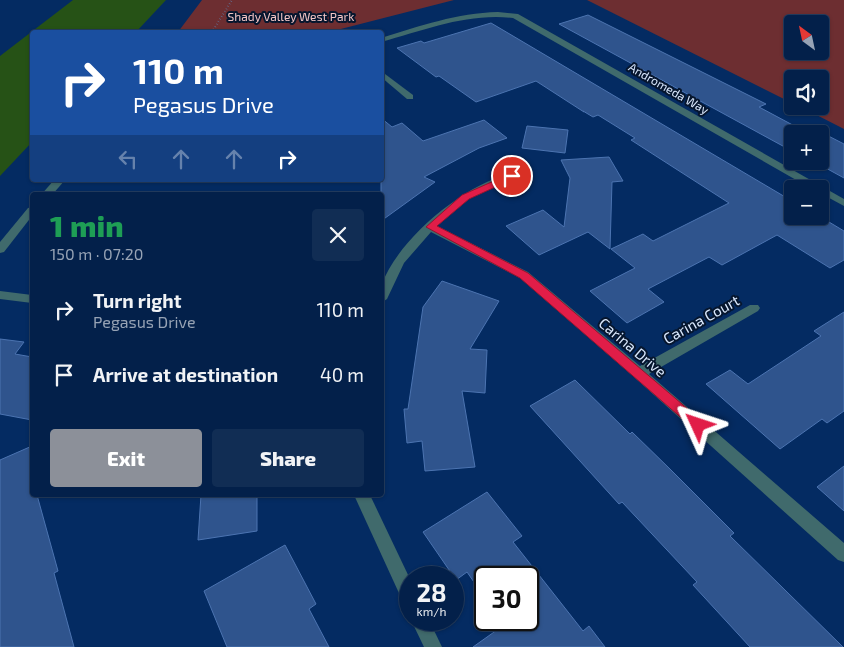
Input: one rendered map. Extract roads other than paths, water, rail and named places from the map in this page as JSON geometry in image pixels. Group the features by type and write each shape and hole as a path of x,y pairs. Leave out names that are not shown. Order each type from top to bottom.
{"street":[{"name":"Andromeda Way","path":"384,39 478,14 503,14 523,20 804,180"},
{"path":"384,75 410,97"},
{"path":"384,293 399,261 430,227 465,197 512,176"},
{"path":"49,192 58,182"},
{"name":"Andromeda Way","path":"829,194 844,203"},
{"path":"0,249 30,212"},
{"name":"Carina Drive","path":"430,227 524,275 639,373 844,554"},
{"path":"0,295 30,299"},
{"name":"Carina Court","path":"639,373 754,308"},
{"path":"363,497 399,574"},
{"path":"425,631 433,647"}],"park label":[{"name":"Shady Valley West Park","path":"291,16"}]}
